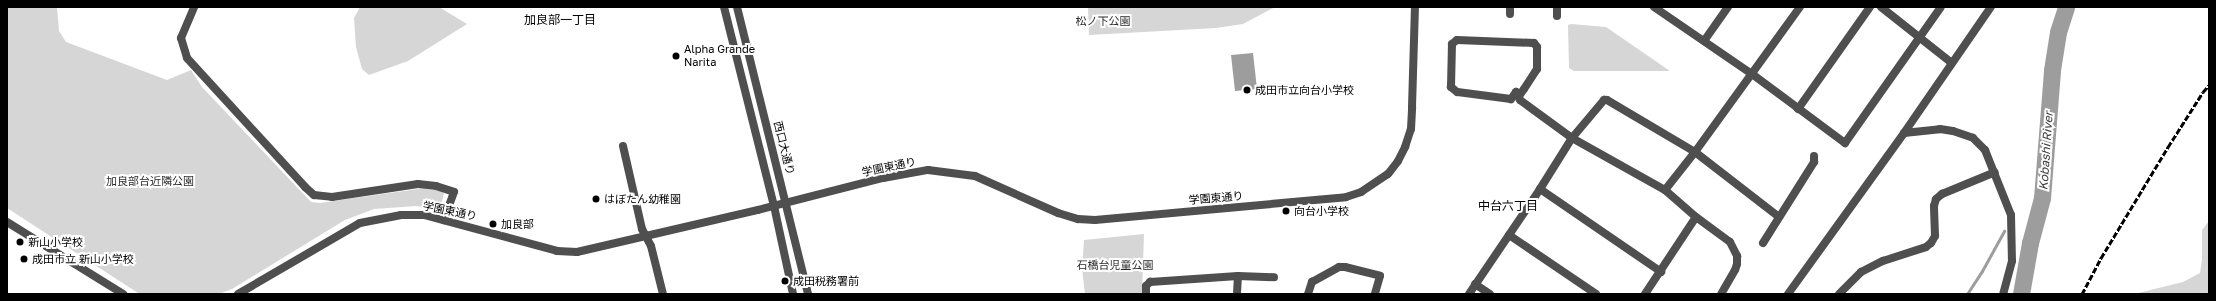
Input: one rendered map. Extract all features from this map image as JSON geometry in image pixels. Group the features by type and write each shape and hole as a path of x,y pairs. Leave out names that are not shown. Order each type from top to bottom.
{"street":[{"path":"194,7 181,38 187,58 304,187 314,195 332,197 418,184 436,186 454,192 444,220"},
{"path":"724,7 774,206 793,294"},
{"name":"西口大通り","path":"737,7 808,294"},
{"name":"学園東通り","path":"238,294 360,223 401,215 424,215 557,250 577,252 646,237 897,175 928,170 975,176 1058,213 1078,219 1103,219 1346,197 1361,192 1388,174 1398,161 1405,147 1411,122 1415,7"},
{"path":"1557,7 1557,16"},
{"path":"1654,7 1752,74 1844,143 1941,7"},
{"path":"1704,41 1728,7"},
{"path":"1664,190 1695,152 1800,7"},
{"path":"1798,109 1870,7"},
{"path":"1881,7 1920,36 1952,63"},
{"path":"1788,294 1904,133 1991,7"},
{"path":"1457,40 1534,43 1538,47 1537,69 1519,96 1516,92 1511,99 1457,92 1452,87 1452,44 1457,40"},
{"path":"1516,92 1520,100 1572,138 1664,190 1696,217 1720,234 1735,248 1737,256 1735,270 1722,294"},
{"path":"1469,294 1509,236 1572,138 1604,100 1607,100 1695,152 1779,217"},
{"path":"1904,133 1940,129 1953,131 1973,138 1985,150 2011,215 2013,239 2012,261 2003,294"},
{"path":"623,146 642,229 651,246 663,294"},
{"path":"1763,243 1814,162 1814,156"},
{"path":"1839,294 1861,272 1883,261 1926,247 1931,243 1935,236 1934,206 1936,199 1942,194 1995,172"},
{"path":"1540,189 1661,272"},
{"path":"1645,294 1696,217"},
{"path":"7,222 123,294"},
{"path":"1509,236 1596,294"},
{"path":"1308,294 1312,282 1339,267 1345,267 1380,276 1375,294"},
{"path":"1237,294 1238,276"},
{"path":"1146,294 1146,286 1150,282 1238,276 1274,276"},
{"path":"1475,284 1490,294"}],"green space":[{"name":"加良部台近隣公園","path":"7,7 57,7 59,31 66,42 167,80 191,70 202,87 311,202 320,203 432,187 444,193 440,210 417,206 374,209 345,220 232,289 219,294 138,293 7,208"},
{"path":"360,7 439,7 467,24 408,61 369,75 362,69 356,47 354,18"},
{"name":"松ノ下公園","path":"1088,7 1275,7 1243,24 1216,28 1089,35"},
{"path":"1568,25 1606,27 1670,71 1574,71 1569,68"},
{"path":"2209,221 2209,294 2134,294 2183,282 2200,273 2202,259 2202,230"},
{"name":"石橋台児童公園","path":"1144,234 1142,294 1085,294 1082,269 1084,240"}],"shaded area":[{"path":"1253,53 1257,89 1235,91 1231,55"}],"waterway":[{"name":"Kobashi River","path":"2021,294 2030,243 2042,198 2052,70 2058,32 2066,7"},
{"name":"Kobashi River","path":"2031,212 2038,212"},
{"path":"1967,294 1982,271 2004,231"}],"railway":[{"path":"2082,294 2101,258 2168,147 2209,85"}],"place":[{"name":"Alpha Grande Narita","path":"676,56"},
{"name":"成田市立向台小学校","path":"1247,90"},
{"name":"はぼたん幼稚園","path":"596,199"},
{"name":"向台小学校","path":"1286,211"},
{"name":"加良部","path":"493,224"},
{"name":"新山小学校","path":"20,242"},
{"name":"成田市立 新山小学校","path":"24,259"},
{"name":"成田税務署前","path":"785,281"}],"district":[{"name":"加良部一丁目","path":"560,20"},
{"name":"中台六丁目","path":"1508,206"}]}
